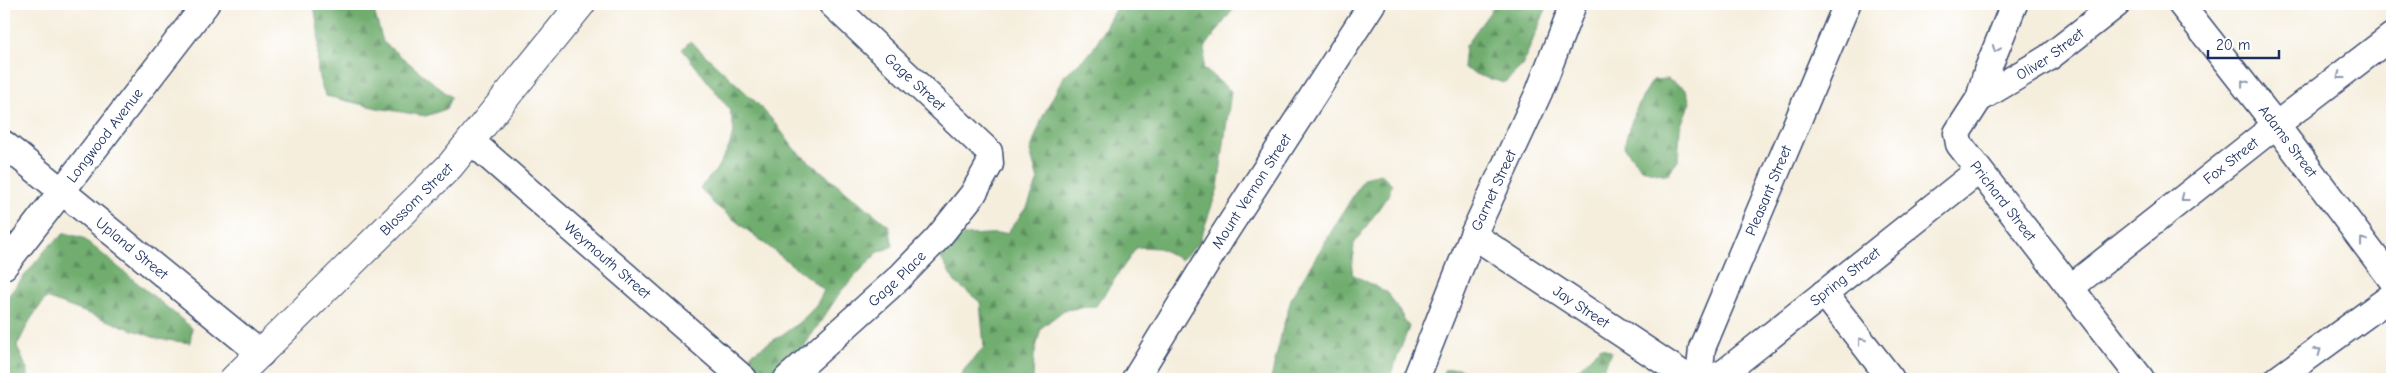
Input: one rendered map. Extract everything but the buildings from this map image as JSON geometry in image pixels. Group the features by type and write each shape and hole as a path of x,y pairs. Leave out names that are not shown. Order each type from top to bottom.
{"street":[{"name":"Longwood Avenue","path":"4,266 206,4"},
{"name":"Blossom Street","path":"234,379 436,182 472,141 581,4"},
{"name":"Gage Street","path":"832,4 989,152 990,164"},
{"name":"Mount Vernon Street","path":"1135,379 1227,229 1372,4"},
{"name":"Garnet Street","path":"1416,379 1473,235 1539,92 1573,4"},
{"name":"Pleasant Street","path":"1699,379 1702,348 1847,4"},
{"name":"Prichard Street","path":"2014,4 1987,71 1979,99 1957,133 1959,144 1978,171 2141,379"},
{"name":"Oliver Street","path":"1979,99 2048,58 2117,4"},
{"name":"Adams Street","path":"2181,4 2276,125 2392,280"},
{"name":"Fox Street","path":"2070,288 2392,36"},
{"name":"Weymouth Street","path":"472,141 744,379"},
{"name":"Upland Street","path":"4,144 261,354"},
{"name":"Gage Place","path":"787,379 893,283 938,239 973,194 990,164"},
{"name":"Spring Street","path":"1711,379 1725,372 1978,171"},
{"name":"Jay Street","path":"1473,235 1690,379"},
{"path":"1824,293 1891,379"},
{"path":"2278,379 2392,296"}],"green space":[{"path":"314,4 377,4 375,14 383,42 451,97 446,109 426,116 377,108 326,96 318,71 318,31"},
{"path":"1118,4 1237,4 1206,46 1203,68 1231,91 1218,188 1199,243 1181,260 1159,248 1137,247 1096,306 1064,310 1041,328 1034,356 1033,379 962,379 963,371 984,347 980,302 955,282 940,257 946,239 968,235 1007,233 1028,205 1038,180 1030,151 1043,116 1064,76 1092,51"},
{"path":"1496,4 1548,4 1522,66 1504,83 1478,75 1463,67 1465,46"},
{"path":"690,41 756,102 776,124 795,150 889,226 893,246 877,253 842,290 798,355 773,371 749,364 751,354 793,327 811,311 824,290 714,204 700,188 716,170 729,147 734,130 730,110 682,49"},
{"path":"1667,79 1686,90 1690,102 1680,128 1678,161 1667,175 1641,169 1624,147 1635,112 1647,89 1653,80"},
{"path":"1380,173 1392,184 1389,194 1354,244 1352,274 1388,293 1409,327 1389,379 1271,379 1292,296 1364,178"},
{"path":"65,233 83,238 192,328 190,343 158,339 46,298 30,320 17,346 28,372 28,379 4,379 4,301 48,247"},
{"path":"1601,347 1612,352 1601,372 1593,379 1568,379"},
{"path":"1458,368 1479,379 1440,379 1445,370"}]}
